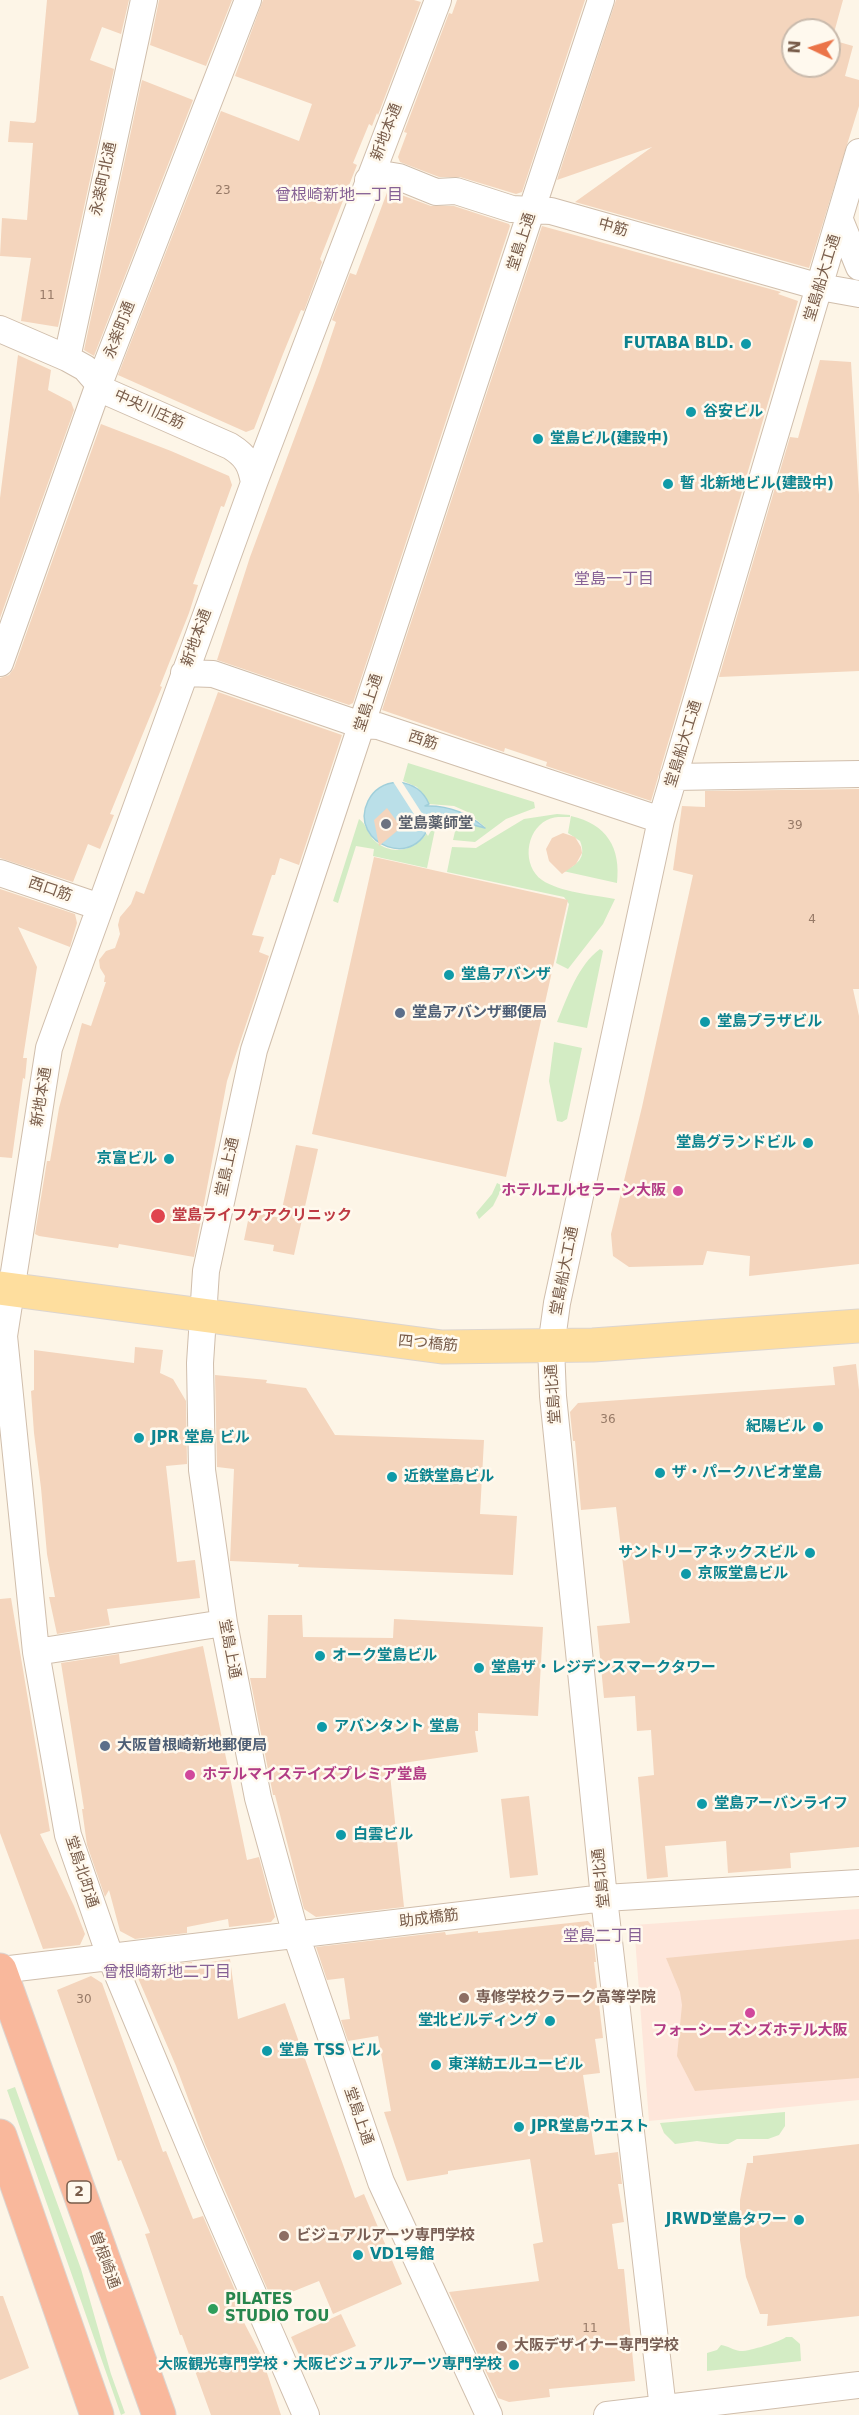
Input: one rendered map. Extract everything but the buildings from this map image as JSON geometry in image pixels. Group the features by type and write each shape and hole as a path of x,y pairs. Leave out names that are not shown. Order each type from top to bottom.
{"highway":[{"name":"曽根崎通","path":"0,1970 159,2415"},
{"path":"0,2136 97,2415"}],"main road":[{"name":"四つ橋筋","path":"5,1289 442,1347 552,1347 859,1326"}],"street":[{"name":"永楽町北通","path":"67,358 144,0"},
{"name":"永楽町通","path":"0,663 99,384 248,0"},
{"name":"新地本通","path":"5,1289 49,1048 254,483 438,0"},
{"name":"堂島上通","path":"489,2415 381,2182 296,1935 258,1798 224,1623 202,1470 200,1363 206,1271 254,1050 601,0"},
{"name":"堂島船大工通","path":"552,1347 560,1291 661,820 859,152"},
{"name":"中筋","path":"368,180 387,175 399,177 436,192 456,191 512,209 551,211 820,287 859,294"},
{"path":"840,220 859,267"},
{"name":"中央川庄筋","path":"0,329 85,368 105,390 238,452 251,467 254,483"},
{"name":"西筋","path":"184,673 213,674 362,725 378,726 661,820"},
{"path":"673,777 859,774"},
{"name":"西口筋","path":"0,873 100,907"},
{"name":"堂島北町通","path":"5,1289 4,1336 36,1652 68,1835 110,1956 306,2415"},
{"name":"堂島北通","path":"552,1347 553,1396 604,1898 663,2409"},
{"path":"36,1652 224,1623"},
{"name":"助成橋筋","path":"0,1970 604,1898 859,1883"},
{"path":"607,2415 859,2385"}],"shaded area":[{"name":"フォーシーズンズホテル大阪","path":"859,1909 859,2100 649,2121 634,1925"}],"green space":[{"path":"408,763 534,802 535,808 506,819 475,842 453,840 457,823 485,827 472,814 454,806 429,804 417,787 403,781"},
{"path":"557,814 570,815 570,817 555,817 547,820 534,832 530,840 529,858 536,874 542,880 558,887 615,899 603,924 568,969 556,963 569,904 564,897 447,872 452,847 476,848 524,819"},
{"path":"571,816 594,825 609,839 617,859 617,883 563,871 579,860 582,852 580,841 568,833"},
{"path":"359,819 376,842 393,850 411,847 425,836 432,819 437,820 427,868 373,856 374,849 356,846 338,903 333,901"},
{"path":"600,949 603,951 587,1028 557,1022 579,973"},
{"path":"554,1042 582,1048 567,1119 562,1122 557,1121 549,1081"},
{"path":"497,1183 503,1186 493,1206 479,1219 476,1213 492,1194"},
{"path":"15,2087 81,2269 111,2374 125,2413 121,2415 7,2090"},
{"path":"785,2112 785,2126 779,2135 768,2139 737,2139 728,2144 697,2141 675,2144 664,2133 660,2123"},
{"path":"786,2337 792,2337 800,2344 801,2361 707,2371 707,2353 717,2350 721,2345 744,2351 771,2344"}],"water":[{"path":"398,782 421,791 429,804 425,806 458,811 485,828 438,816 437,819 431,818 424,835 414,845 401,849 388,847 376,840 367,830 364,816 373,793 384,785"}],"pier":[{"path":"400,779 432,829 428,836 392,780"}],"place":[{"name":"FUTABA BLD.","path":"746,344"},
{"name":"谷安ビル","path":"691,412"},
{"name":"堂島ビル(建設中)","path":"538,439"},
{"name":"暫 北新地ビル(建設中)","path":"668,484"},
{"name":"堂島薬師堂","path":"386,824"},
{"name":"堂島アバンザ","path":"449,975"},
{"name":"堂島アバンザ郵便局","path":"400,1013"},
{"name":"堂島プラザビル","path":"705,1022"},
{"name":"堂島グランドビル","path":"808,1143"},
{"name":"京富ビル","path":"169,1159"},
{"name":"ホテルエルセラーン大阪","path":"678,1191"},
{"name":"堂島ライフケアクリニック","path":"158,1216"},
{"name":"紀陽ビル","path":"818,1427"},
{"name":"JPR 堂島 ビル","path":"139,1438"},
{"name":"ザ・パークハビオ堂島","path":"660,1473"},
{"name":"近鉄堂島ビル","path":"392,1477"},
{"name":"サントリーアネックスビル","path":"810,1553"},
{"name":"京阪堂島ビル","path":"686,1574"},
{"name":"オーク堂島ビル","path":"320,1656"},
{"name":"堂島ザ・レジデンスマークタワー","path":"479,1668"},
{"name":"アバンタント 堂島","path":"322,1727"},
{"name":"大阪曽根崎新地郵便局","path":"105,1746"},
{"name":"ホテルマイステイズプレミア堂島","path":"190,1775"},
{"name":"堂島アーバンライフ","path":"702,1804"},
{"name":"白雲ビル","path":"341,1835"},
{"name":"専修学校クラーク高等学院","path":"464,1998"},
{"name":"フォーシーズンズホテル大阪","path":"750,2013"},
{"name":"堂北ビルディング","path":"550,2021"},
{"name":"堂島 TSS ビル","path":"267,2051"},
{"name":"東洋紡エルユービル","path":"436,2065"},
{"name":"JPR堂島ウエスト","path":"519,2127"},
{"name":"JRWD堂島タワー","path":"799,2220"},
{"name":"ビジュアルアーツ専門学校","path":"284,2236"},
{"name":"VD1号館","path":"358,2255"},
{"name":"PILATES STUDIO TOU","path":"213,2309"},
{"name":"大阪デザイナー専門学校","path":"502,2346"},
{"name":"大阪観光専門学校・大阪ビジュアルアーツ専門学校","path":"514,2365"}],"district":[{"name":"曾根崎新地一丁目","path":"339,196"},
{"name":"堂島一丁目","path":"614,580"},
{"name":"堂島二丁目","path":"603,1937"},
{"name":"曾根崎新地二丁目","path":"167,1973"}]}
